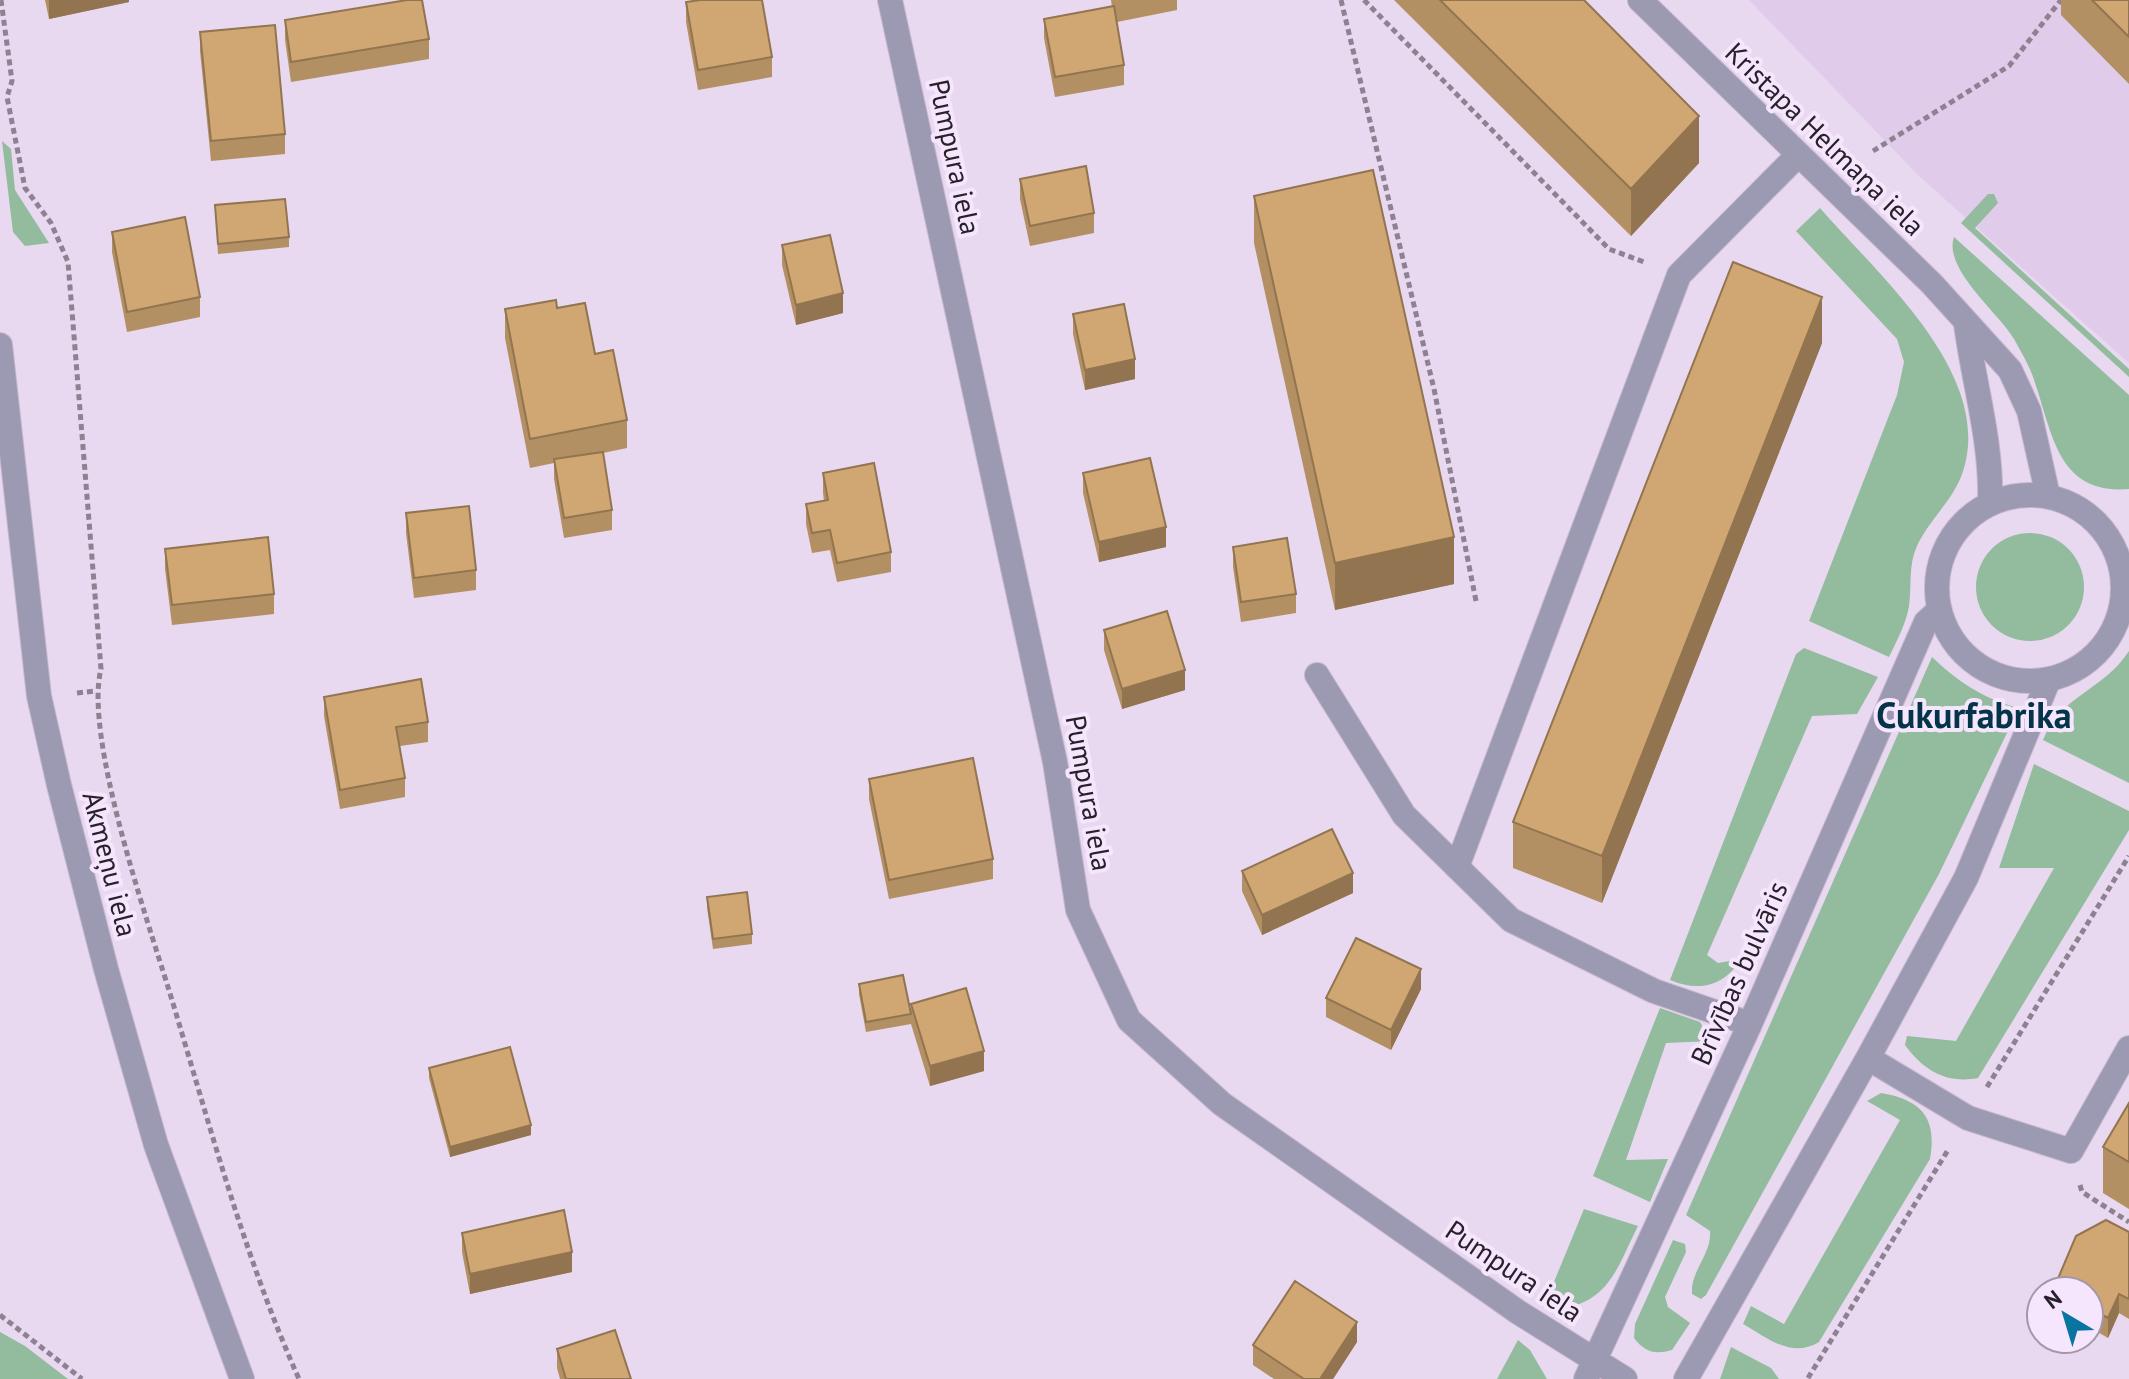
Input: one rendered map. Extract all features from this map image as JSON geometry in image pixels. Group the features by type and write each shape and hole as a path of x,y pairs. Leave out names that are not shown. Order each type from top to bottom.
{"street":[{"name":"Pumpura iela","path":"890,0 1049,734 1078,910 1129,1020 1222,1104 1518,1312 1591,1370"},
{"name":"Kristapa Helmaņa iela","path":"1640,0 1932,284 2010,370 2029,411 2048,496"},
{"path":"1457,867 1679,275 1798,155"},
{"path":"1966,324 1974,381 1986,421 1991,461 1990,503"},
{"name":"Akmeņu iela","path":"0,345 39,696 59,785 106,969 156,1145 242,1379"},
{"path":"2018,495 2048,496 2077,506 2123,550 2119,617 2104,645 2088,660 2049,679 2014,681 1980,668 1953,643 1938,611 1937,568 1956,530 1990,503 2018,495"},
{"name":"Brīvības bulvāris","path":"1591,1370 1750,1024 1926,622 1938,611"},
{"path":"1317,675 1404,815 1511,920 1654,991 1750,1024"},
{"path":"1686,1379 1966,878 2049,679"},
{"path":"1868,1058 1968,1118 2071,1151 2129,1048"},
{"path":"1591,1370 1625,1379"}],"path":[{"path":"1,0 12,81 7,97 25,188 51,223 68,262 101,669 95,691 110,777 144,908 258,1274 299,1379"},
{"path":"1341,0 1434,389 1476,601"},
{"path":"1364,0 1609,249 1679,275"},
{"path":"1873,151 2009,66 2061,0"},
{"path":"2071,1151 2082,1192 2129,1222"},
{"path":"0,1315 82,1379"}],"shaded area":[{"path":"1749,0 2129,0 2129,363 1920,177"}],"green space":[{"path":"2,141 11,149 15,190 49,243 25,246 13,232"},
{"path":"1988,194 1994,194 1998,203 1975,228 2129,369 2129,377 1961,223"},
{"path":"1820,208 1924,327 1946,361 1961,396 1968,432 1960,479 1914,553 1908,613 1889,657 1809,621 1897,395 1904,362 1897,339 1796,231"},
{"path":"1954,237 2129,395 2129,489 2105,488 2087,482 2073,472 2062,458 2028,366 2014,339 1956,263"},
{"path":"2030,533 2051,537 2068,549 2080,566 2084,587 2080,608 2068,625 2051,637 2030,641 2009,637 1992,625 1980,608 1976,587 1980,566 1992,549 2009,537"},
{"path":"1804,648 1878,677 1857,714 1812,716 1707,955 1718,963 1741,959 1727,976 1718,981 1700,986 1680,984 1670,980 1796,654"},
{"path":"2129,651 2129,783 2043,740 2060,713 2107,675"},
{"path":"1932,657 1972,688 1994,700 2019,708 1939,874 1706,1295 1701,1299 1692,1294 1692,1286 1708,1247 1710,1231 1686,1215"},
{"path":"2034,764 2129,811 2129,830 1978,1078 1946,1077 1928,1068 1912,1054 1905,1045 1907,1036 1956,1041 2054,868 1999,868"},
{"path":"1660,1008 1700,1022 1711,1041 1666,1043 1626,1160 1668,1159 1650,1202 1593,1176"},
{"path":"1881,1093 1907,1101 1924,1114 1931,1133 1930,1159 1819,1342 1799,1348 1780,1345 1743,1324 1751,1306 1784,1324 1900,1120 1867,1101"},
{"path":"1584,1209 1638,1226 1605,1287 1583,1302 1569,1307 1549,1294"},
{"path":"1673,1240 1685,1244 1686,1252 1665,1297 1668,1307 1690,1323 1672,1350 1655,1352 1646,1349 1634,1338 1635,1324"},
{"path":"0,1332 25,1346 68,1379 0,1379"},
{"path":"1518,1340 1530,1350 1547,1379 1497,1379"},
{"path":"1731,1347 1771,1368 1779,1379 1720,1379"}],"building":[{"path":"422,0 429,39 291,62 285,20"},
{"path":"762,0 772,57 698,70 686,2"},
{"path":"1440,0 1584,0 1699,116 1631,189"},
{"path":"2092,0 2129,0 2129,37"},
{"path":"1114,6 1124,65 1055,77 1044,19"},
{"path":"275,25 285,134 211,141 200,32"},
{"path":"1086,166 1094,213 1030,226 1020,179"},
{"path":"1373,170 1454,537 1335,563 1254,196"},
{"path":"285,199 289,237 218,244 215,205"},
{"path":"185,217 200,297 127,312 112,232"},
{"path":"830,235 843,293 796,305 782,245"},
{"path":"1733,262 1822,297 1602,856 1513,822"},
{"path":"556,300 557,308 585,303 595,354 613,350 627,420 530,439 505,309"},
{"path":"1124,304 1135,359 1085,370 1073,314"},
{"path":"603,452 612,510 564,518 554,459"},
{"path":"1150,458 1166,527 1099,542 1083,473"},
{"path":"874,463 891,552 837,563 830,530 812,533 806,504 828,500 823,473"},
{"path":"469,506 476,570 414,578 406,513"},
{"path":"268,537 274,594 172,605 165,549"},
{"path":"1287,538 1296,594 1241,602 1233,547"},
{"path":"1167,611 1185,670 1122,689 1104,630"},
{"path":"421,679 428,722 396,727 405,778 340,790 324,697"},
{"path":"973,758 993,859 889,880 869,779"},
{"path":"1332,829 1353,873 1262,915 1242,871"},
{"path":"747,892 752,934 713,939 707,897"},
{"path":"1356,938 1421,969 1391,1030 1326,998"},
{"path":"903,975 911,1014 866,1022 859,984"},
{"path":"966,988 984,1051 930,1066 911,1004"},
{"path":"510,1047 531,1125 450,1147 429,1068"},
{"path":"2129,1103 2129,1162 2103,1147"},
{"path":"564,1210 572,1252 470,1274 462,1233"},
{"path":"2106,1220 2129,1232 2129,1299 2119,1294 2108,1318 2105,1316 2105,1275 2060,1275 2076,1236"},
{"path":"1295,1281 1357,1322 1320,1379 1304,1379 1253,1345"},
{"path":"615,1330 631,1379 566,1379 557,1349"}],"district":[{"name":"Cukurfabrika","path":"1974,715"}]}
